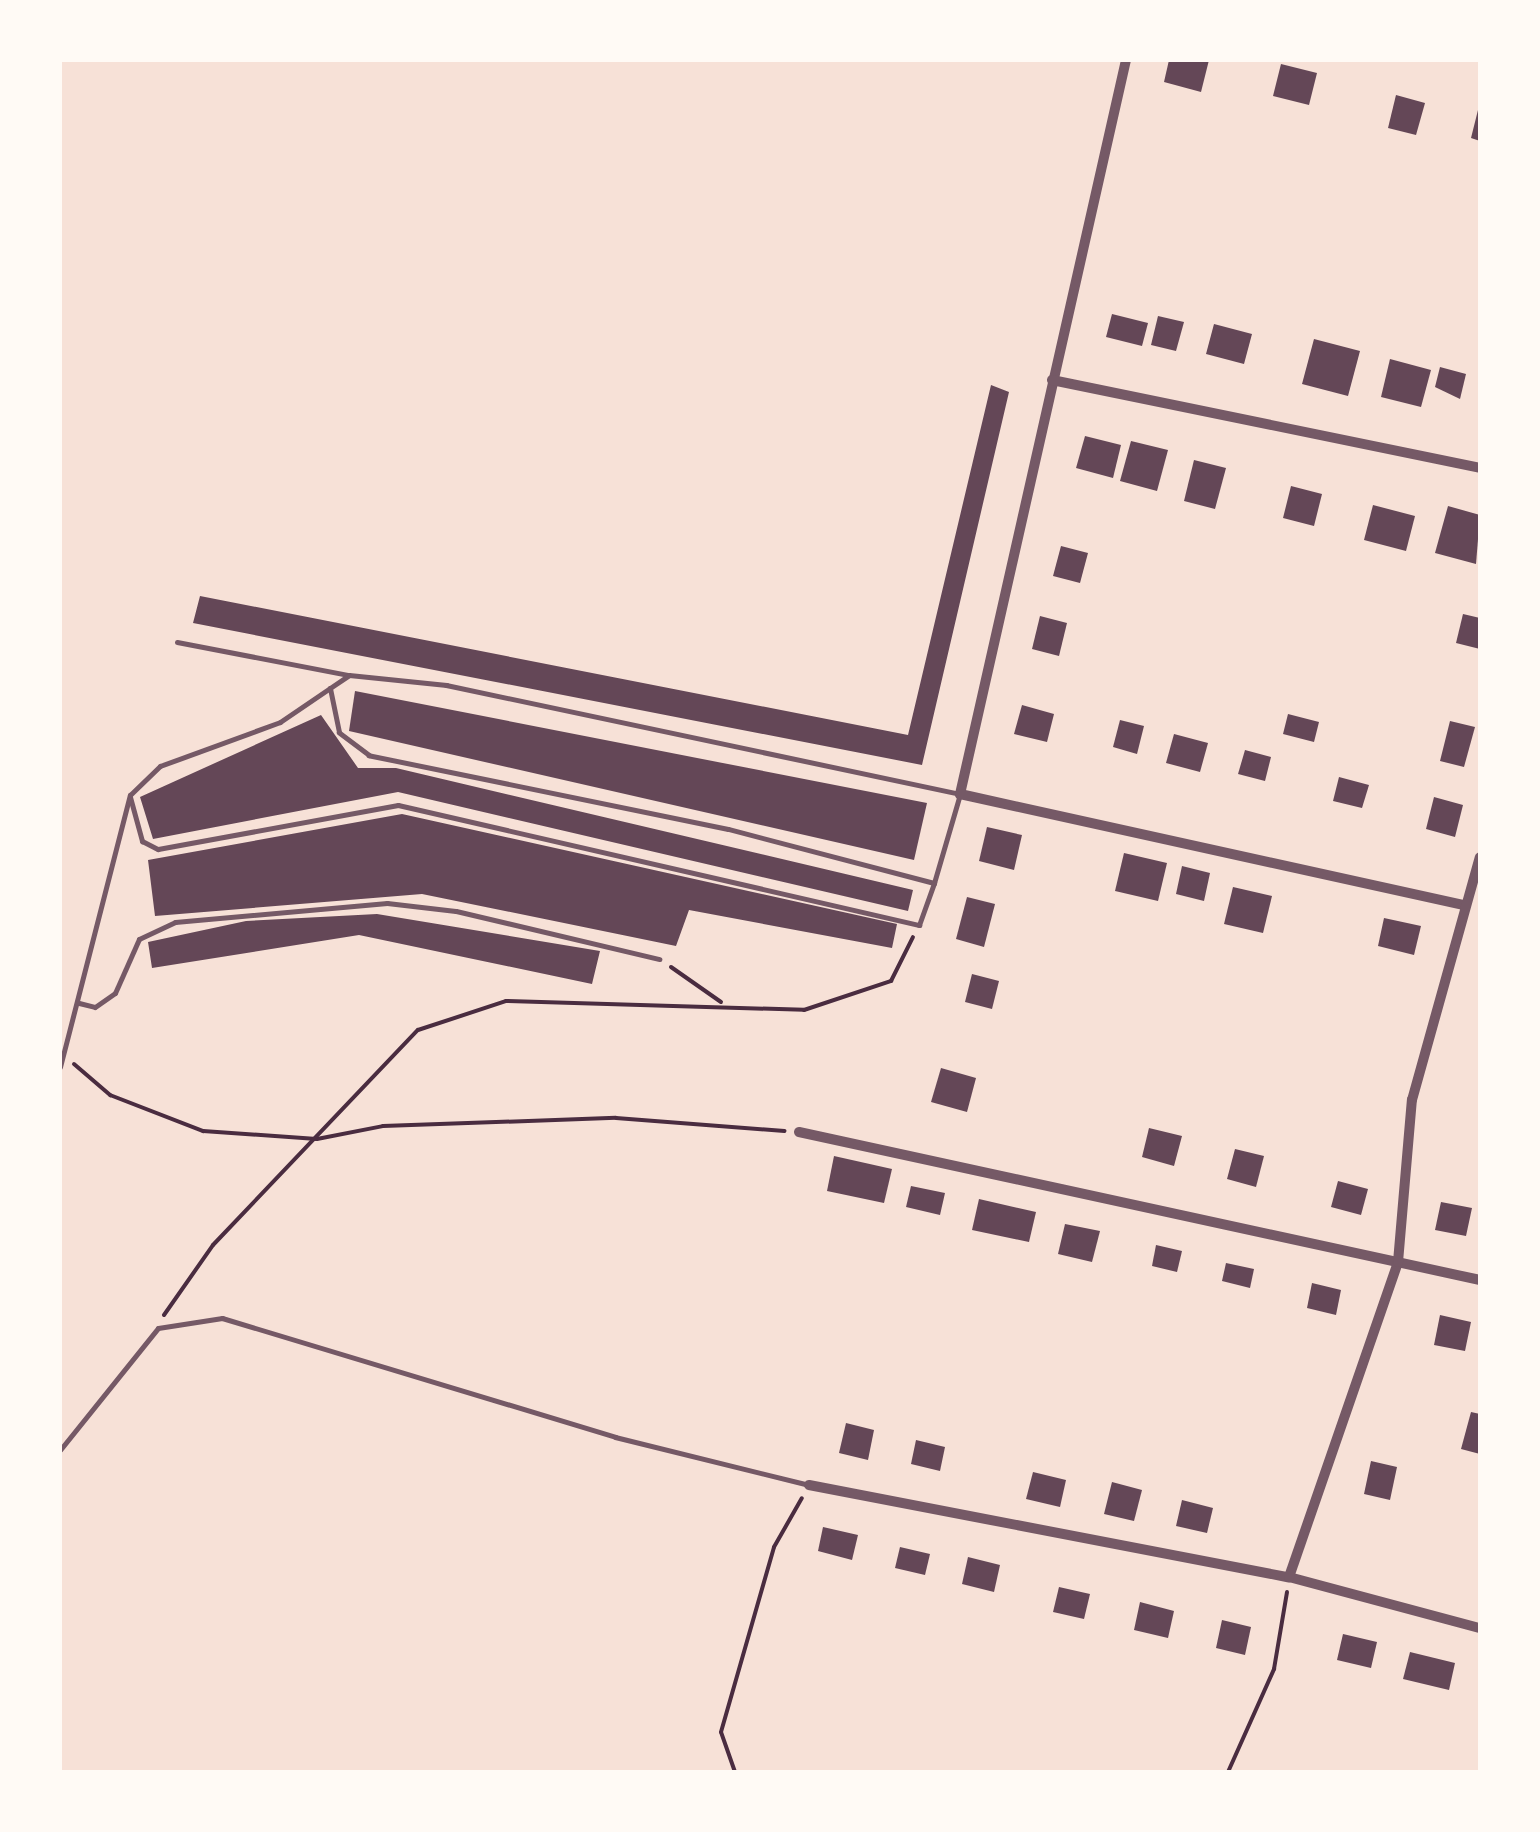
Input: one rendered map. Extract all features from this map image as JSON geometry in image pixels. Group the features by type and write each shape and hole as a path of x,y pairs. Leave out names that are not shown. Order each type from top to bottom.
{"street":[{"path":"1126,60 960,794 1462,905"},
{"path":"1052,380 1480,468"},
{"path":"1289,1577 1398,1262 1412,1100 1462,905 1480,864"},
{"path":"799,1132 1480,1280"},
{"path":"809,1485 1289,1577 1480,1628"}],"lane":[{"path":"130,795 142,841 158,848 398,805 919,925 960,794 446,686 349,675 178,642"},
{"path":"60,1067 130,795 160,766 280,722 349,675"},
{"path":"330,688 339,732 368,755 728,829 934,883"},
{"path":"79,1003 96,1007 114,994 139,939 174,922 387,903 456,911 660,958"},
{"path":"60,1450 158,1328 210,1319 244,1323 616,1436 809,1485"}],"path":[{"path":"158,1328 172,1296 214,1245 418,1030 506,1001 723,1003 804,1010 860,995 891,981 919,925"},
{"path":"660,958 723,1003"},
{"path":"64,1056 110,1095 203,1131 317,1139 383,1126 616,1118 799,1132"},
{"path":"735,1772 722,1732 741,1654 774,1547 809,1485"},
{"path":"1228,1772 1274,1669 1289,1577"}],"building":[{"path":"1169,60 1209,60 1201,92 1164,82"},
{"path":"1281,64 1317,73 1309,105 1273,96"},
{"path":"1396,95 1425,103 1416,135 1388,128"},
{"path":"1480,107 1480,141 1471,138"},
{"path":"1112,314 1148,323 1142,346 1106,337"},
{"path":"1158,316 1184,322 1176,351 1151,345"},
{"path":"1214,324 1252,334 1244,364 1206,354"},
{"path":"1314,339 1360,351 1348,396 1302,384"},
{"path":"1390,359 1431,370 1421,407 1381,397"},
{"path":"1440,367 1466,374 1460,399 1435,387"},
{"path":"991,385 1009,392 922,765 193,623 200,596 908,735"},
{"path":"1085,436 1121,445 1113,478 1076,468"},
{"path":"1131,441 1168,450 1157,491 1120,481"},
{"path":"1194,460 1226,468 1215,509 1184,501"},
{"path":"1291,486 1322,494 1314,526 1283,518"},
{"path":"1373,505 1415,516 1406,551 1364,540"},
{"path":"1448,506 1480,515 1476,564 1435,553"},
{"path":"1061,546 1088,553 1080,583 1053,576"},
{"path":"1463,614 1480,618 1480,649 1456,643"},
{"path":"1040,616 1067,623 1059,656 1032,649"},
{"path":"355,691 927,803 914,860 349,731"},
{"path":"1022,705 1054,714 1047,742 1014,734"},
{"path":"1288,714 1319,722 1314,742 1283,734"},
{"path":"321,715 358,768 396,768 913,890 908,911 398,792 153,839 140,797"},
{"path":"1120,720 1144,726 1137,754 1113,747"},
{"path":"1450,721 1475,727 1464,767 1440,761"},
{"path":"1174,734 1208,743 1200,772 1166,763"},
{"path":"1245,750 1271,757 1265,781 1238,774"},
{"path":"1339,777 1369,785 1362,808 1333,801"},
{"path":"1434,797 1463,805 1455,837 1426,829"},
{"path":"402,814 897,924 892,948 689,910 676,946 422,894 155,916 148,860"},
{"path":"987,827 1022,835 1014,870 979,861"},
{"path":"1124,853 1167,863 1158,901 1115,891"},
{"path":"1182,866 1210,873 1204,901 1176,894"},
{"path":"1233,887 1272,896 1263,933 1224,924"},
{"path":"967,897 995,904 984,947 956,939"},
{"path":"377,914 600,951 592,984 359,935 152,968 148,942 246,921"},
{"path":"1384,918 1421,926 1414,955 1378,946"},
{"path":"972,974 999,981 992,1009 965,1002"},
{"path":"941,1068 976,1078 967,1112 931,1102"},
{"path":"1149,1128 1182,1136 1174,1166 1142,1157"},
{"path":"1235,1149 1264,1156 1256,1187 1227,1179"},
{"path":"834,1156 892,1169 884,1203 827,1191"},
{"path":"1338,1181 1368,1189 1361,1215 1331,1207"},
{"path":"911,1186 945,1193 940,1215 906,1207"},
{"path":"979,1199 1036,1212 1029,1242 972,1230"},
{"path":"1441,1202 1472,1208 1466,1236 1435,1230"},
{"path":"1065,1224 1100,1231 1092,1262 1058,1254"},
{"path":"1156,1245 1182,1251 1177,1272 1152,1266"},
{"path":"1226,1263 1254,1269 1250,1288 1222,1281"},
{"path":"1312,1283 1341,1290 1336,1315 1307,1308"},
{"path":"1440,1315 1471,1322 1465,1351 1434,1345"},
{"path":"1471,1412 1480,1414 1480,1454 1461,1449"},
{"path":"846,1423 874,1430 868,1460 839,1453"},
{"path":"916,1440 945,1447 940,1471 911,1464"},
{"path":"1371,1461 1397,1467 1390,1500 1364,1494"},
{"path":"1033,1472 1066,1480 1060,1507 1026,1499"},
{"path":"1112,1482 1142,1490 1134,1521 1104,1514"},
{"path":"1182,1500 1213,1508 1207,1533 1176,1526"},
{"path":"823,1527 858,1535 852,1560 818,1551"},
{"path":"900,1547 930,1554 925,1575 895,1568"},
{"path":"968,1557 1000,1565 994,1592 962,1584"},
{"path":"1059,1587 1090,1594 1084,1619 1053,1612"},
{"path":"1140,1602 1174,1611 1168,1638 1134,1630"},
{"path":"1222,1620 1251,1627 1245,1655 1216,1648"},
{"path":"1343,1634 1377,1642 1371,1668 1337,1660"},
{"path":"1410,1652 1455,1663 1449,1690 1403,1679"}]}
